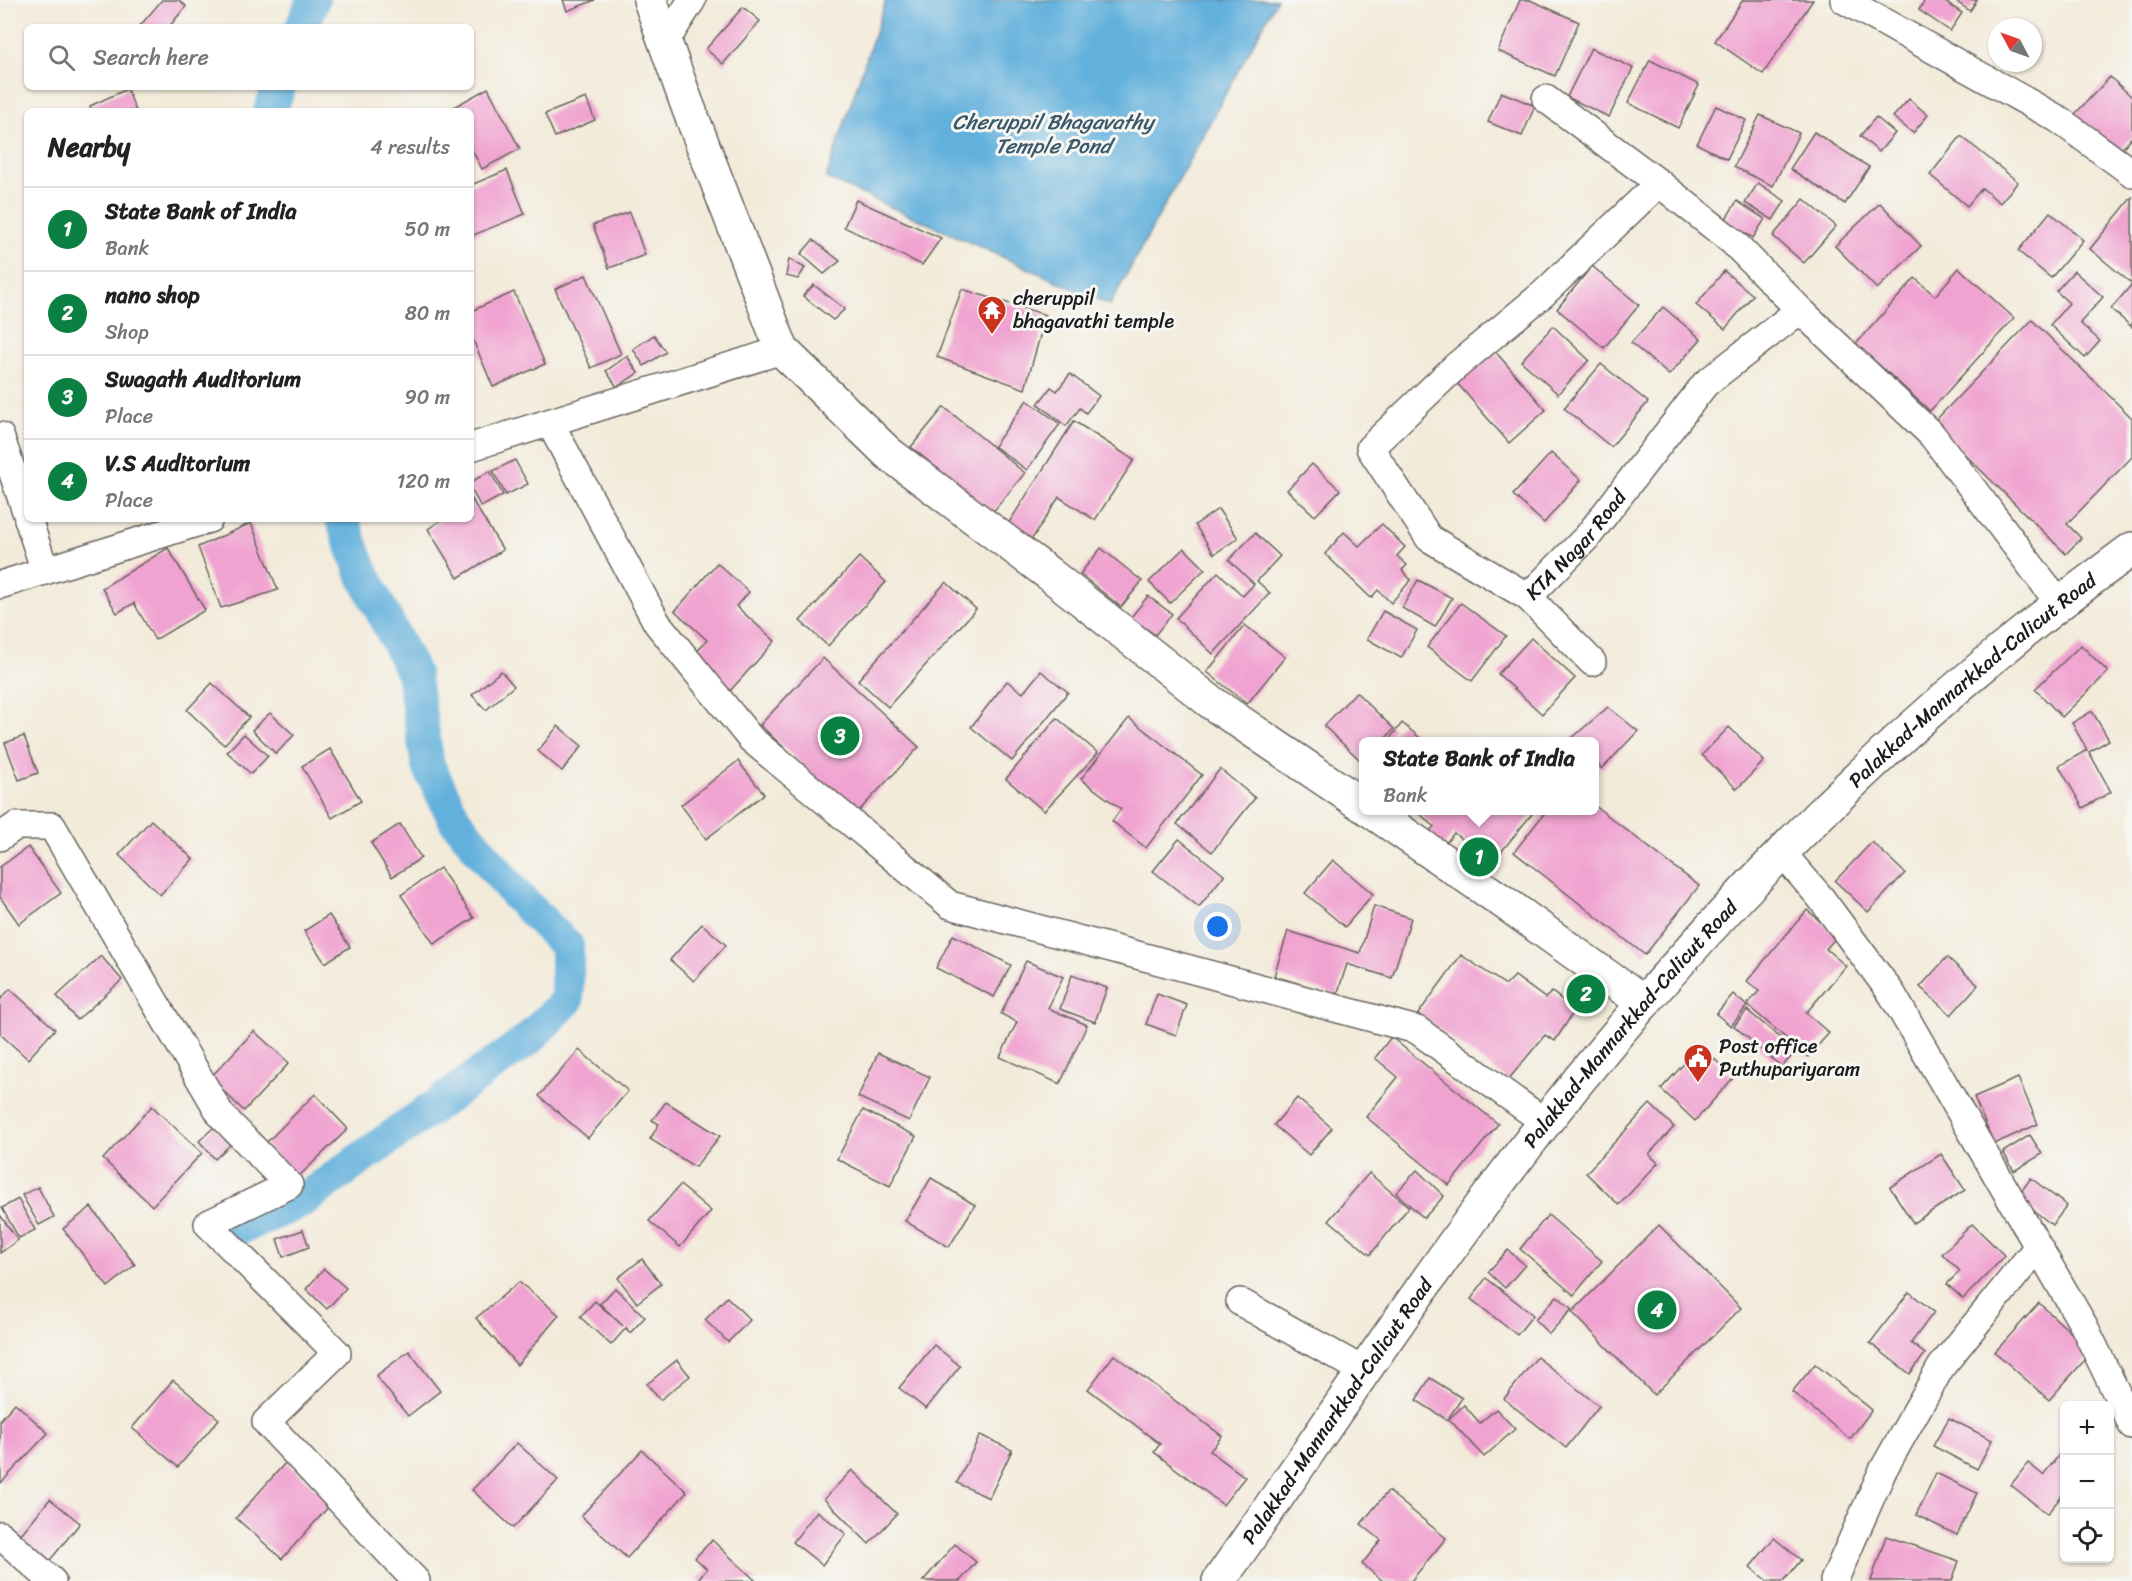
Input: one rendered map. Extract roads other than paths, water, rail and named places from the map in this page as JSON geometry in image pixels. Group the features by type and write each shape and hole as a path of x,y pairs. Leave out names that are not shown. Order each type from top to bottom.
{"main road":[{"path":"650,0 782,350 888,453 1048,573 1212,703 1359,803"},
{"name":"Palakkad-Mannarkkad-Calicut Road","path":"1219,1581 1470,1221 1644,1003 1781,852 1927,715 2059,603 2132,549"},
{"path":"1377,815 1644,1003"}],"street":[{"path":"665,42 692,0"},
{"path":"1860,4 2058,119 2132,173"},
{"path":"1546,99 1659,183 1733,242 1800,310 1932,435 2059,603"},
{"name":"KTA Nagar Road","path":"1659,183 1543,294 1455,367 1370,448 1429,538 1528,597 1588,536 1705,384 1800,310"},
{"path":"474,446 782,350"},
{"path":"550,423 657,623 751,739 950,905 1417,1030 1546,1123"},
{"path":"0,436 24,505"},
{"path":"29,522 45,571"},
{"path":"0,585 200,522"},
{"path":"1528,597 1592,662"},
{"path":"0,837 16,826 52,826 221,1115 289,1185 208,1224 336,1353 266,1422 416,1581"},
{"path":"1781,852 1820,897 1892,994 2084,1326 2132,1425"},
{"path":"1834,1581 1883,1470 1941,1367 2037,1248"},
{"path":"1240,1302 1366,1372"},
{"path":"0,1535 52,1581"}],"water":[{"name":"Cheruppil Bhagavathy Temple Pond","path":"886,0 1277,0 1110,305 826,178"}],"waterway":[{"path":"303,24 313,0"},
{"path":"271,108 278,90"},
{"path":"230,1232 300,1202 529,1039 567,1000 567,946 517,896 455,820 428,765 413,673 361,570 343,522"}],"place":[{"name":"cheruppil bhagavathi temple","path":"992,336"},
{"name":"Swagath Auditorium","path":"840,736"},
{"name":"State Bank of India","path":"1479,857"},
{"name":"nano shop","path":"1586,994"},
{"name":"Post office Puthupariyaram","path":"1698,1084"},
{"name":"V.S Auditorium","path":"1657,1310"}]}
